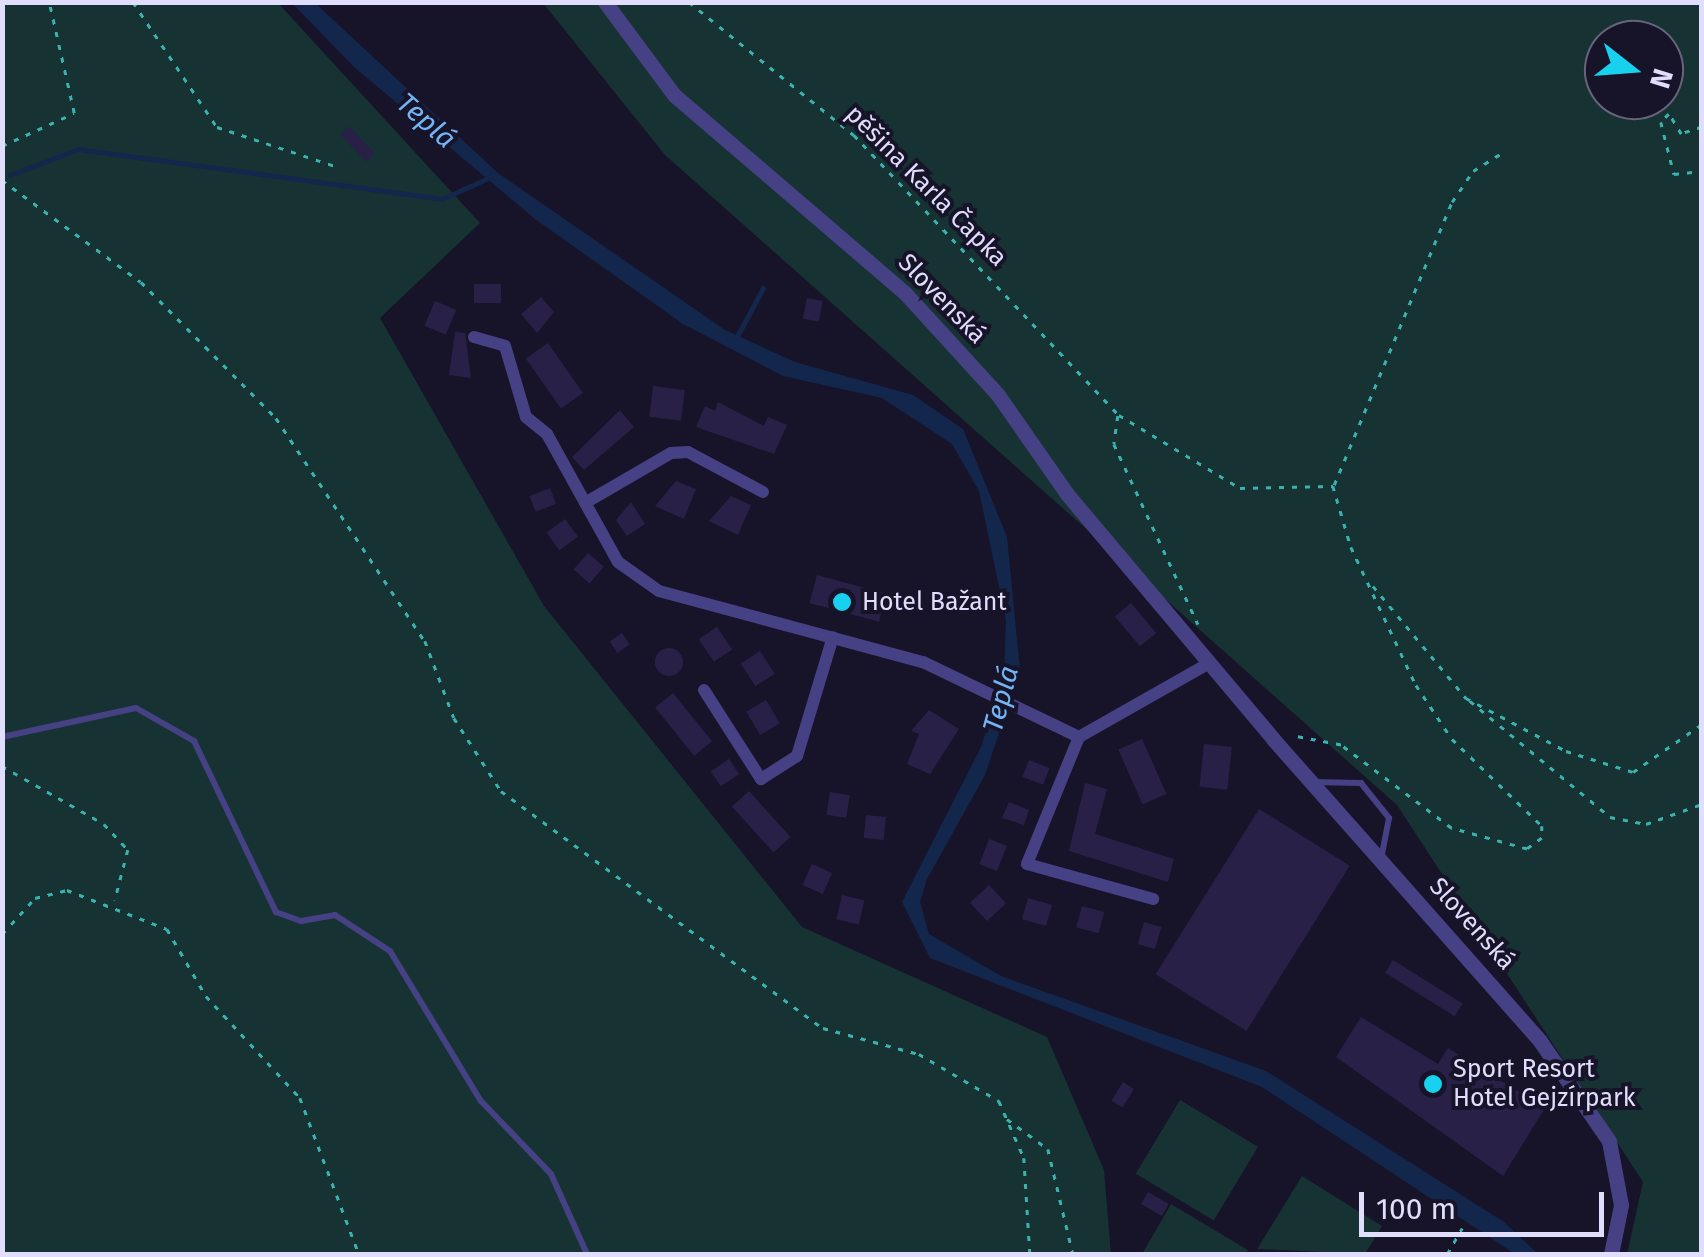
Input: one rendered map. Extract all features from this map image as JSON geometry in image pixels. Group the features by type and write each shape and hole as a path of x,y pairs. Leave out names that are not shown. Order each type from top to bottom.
{"street":[{"name":"Slovenská","path":"605,2 674,96 905,293 998,395 1068,494 1272,739 1486,975 1596,1118 1619,1172 1610,1254"},
{"path":"474,338 505,346 526,417 548,434 584,503 632,576 833,637 982,690 1041,722 1080,737"},
{"path":"584,503 671,453 688,452 763,492"},
{"path":"704,690 761,779 797,756 833,637"},
{"path":"1152,900 1027,864 1080,737 1209,663"}],"lane":[{"path":"2,737 136,708 194,742 276,912 301,921 335,916 390,951 481,1101 551,1174 587,1254"},
{"path":"1311,782 1361,783 1389,818 1380,860"}],"path":[{"path":"2,146 74,112 50,2"},
{"path":"134,2 218,128 335,166"},
{"name":"pěšina Karla Čapka","path":"689,2 854,135 1119,415 1240,488 1334,486"},
{"path":"1702,127 1681,134 1669,114 1661,122 1674,174 1702,171"},
{"path":"1272,739 1309,733 1341,746 1451,828 1526,848 1542,838 1542,826 1452,739 1425,698 1369,582 1334,486 1452,202 1473,171 1503,152"},
{"path":"2,180 141,282 276,418 425,641 454,718 500,792 823,1028 919,1054 999,1101 1024,1158 1030,1254"},
{"path":"1119,415 1114,444 1201,630"},
{"path":"1369,582 1466,698 1610,817 1646,824 1702,804"},
{"path":"1466,698 1566,750 1634,772 1702,724"},
{"path":"2,766 104,824 128,850 115,902"},
{"path":"2,934 35,898 67,890 115,902 167,930 206,996 300,1098 359,1254"},
{"path":"1006,1118 1048,1149 1073,1254"},
{"path":"1448,1254 1462,1228"}],"green space":[{"path":"2,3 278,3 480,223 380,318 544,606 802,927 1047,1037 1104,1170 1111,1254 3,1254"},
{"path":"543,3 1701,3 1701,1254 1627,1254 1643,1182 1397,805 665,155"},
{"path":"1180,1100 1258,1147 1214,1221 1136,1174"},
{"path":"1302,1176 1382,1226 1365,1254 1257,1249"},
{"path":"1171,1204 1248,1250 1246,1254 1142,1254"}],"water":[{"name":"Teplá","path":"292,3 315,3 498,173 725,330 795,362 913,395 963,429 1007,537 1020,670 985,775 927,879 920,902 929,934 1001,976 1266,1071 1504,1222 1538,1254 1515,1254 1262,1087 930,958 902,902 981,747 1004,675 1006,620 979,491 952,444 882,398 783,376 683,324 535,219 354,67"}],"building":[{"path":"349,126 375,154 366,162 340,134"},
{"path":"474,284 501,284 501,303 474,303"},
{"path":"541,297 554,312 537,333 521,314"},
{"path":"807,298 823,301 819,322 803,319"},
{"path":"435,301 456,310 446,335 424,326"},
{"path":"455,332 465,333 471,378 449,375"},
{"path":"548,343 583,393 561,408 526,358"},
{"path":"653,386 685,390 681,421 649,417"},
{"path":"718,402 764,426 768,417 787,425 774,454 696,427 705,406 715,411"},
{"path":"620,410 634,427 584,470 572,457"},
{"path":"676,481 696,489 684,519 655,506"},
{"path":"550,488 556,504 536,512 529,496"},
{"path":"731,496 751,505 738,535 709,521"},
{"path":"631,502 645,524 627,536 616,520"},
{"path":"565,519 578,537 559,550 546,533"},
{"path":"588,553 604,567 589,583 574,570"},
{"path":"817,575 887,594 879,622 809,603"},
{"path":"1131,603 1156,633 1140,646 1115,616"},
{"path":"717,627 732,649 714,662 699,639"},
{"path":"622,633 630,645 617,653 610,641"},
{"path":"669,648 679,652 683,662 679,672 669,676 659,672 655,662 659,652"},
{"path":"760,651 775,674 755,686 741,664"},
{"path":"673,693 712,741 694,756 655,707"},
{"path":"766,700 780,723 760,735 746,712"},
{"path":"929,710 959,729 930,774 907,764 919,734 911,731"},
{"path":"1142,739 1166,794 1143,804 1118,750"},
{"path":"1204,744 1232,747 1227,790 1200,787"},
{"path":"729,759 739,774 721,786 711,771"},
{"path":"1029,760 1050,768 1043,785 1023,777"},
{"path":"1085,783 1107,789 1095,834 1174,859 1168,882 1069,851"},
{"path":"749,791 790,837 773,852 732,806"},
{"path":"830,792 850,795 846,818 826,815"},
{"path":"1009,802 1029,810 1024,825 1002,818"},
{"path":"1259,809 1350,866 1246,1031 1156,974"},
{"path":"866,815 886,817 883,840 864,838"},
{"path":"989,839 1007,846 997,871 979,864"},
{"path":"812,864 832,873 823,894 803,885"},
{"path":"989,885 1006,903 987,921 970,903"},
{"path":"842,895 864,900 859,925 836,919"},
{"path":"1028,898 1052,905 1046,926 1022,919"},
{"path":"1082,906 1104,912 1099,933 1076,927"},
{"path":"1144,922 1161,927 1155,949 1138,944"},
{"path":"1393,960 1463,1003 1455,1016 1385,973"},
{"path":"1361,1017 1438,1064 1448,1048 1545,1108 1503,1176 1336,1057"},
{"path":"1123,1082 1134,1089 1122,1108 1111,1101"},
{"path":"1148,1192 1169,1204 1162,1216 1141,1204"}],"waterway":[{"path":"10,175 78,149 442,199 490,177"},
{"path":"736,338 763,288"}],"place":[{"name":"Hotel Bažant","path":"842,602"},
{"name":"Sport Resort Hotel Gejzírpark","path":"1433,1084"}]}
